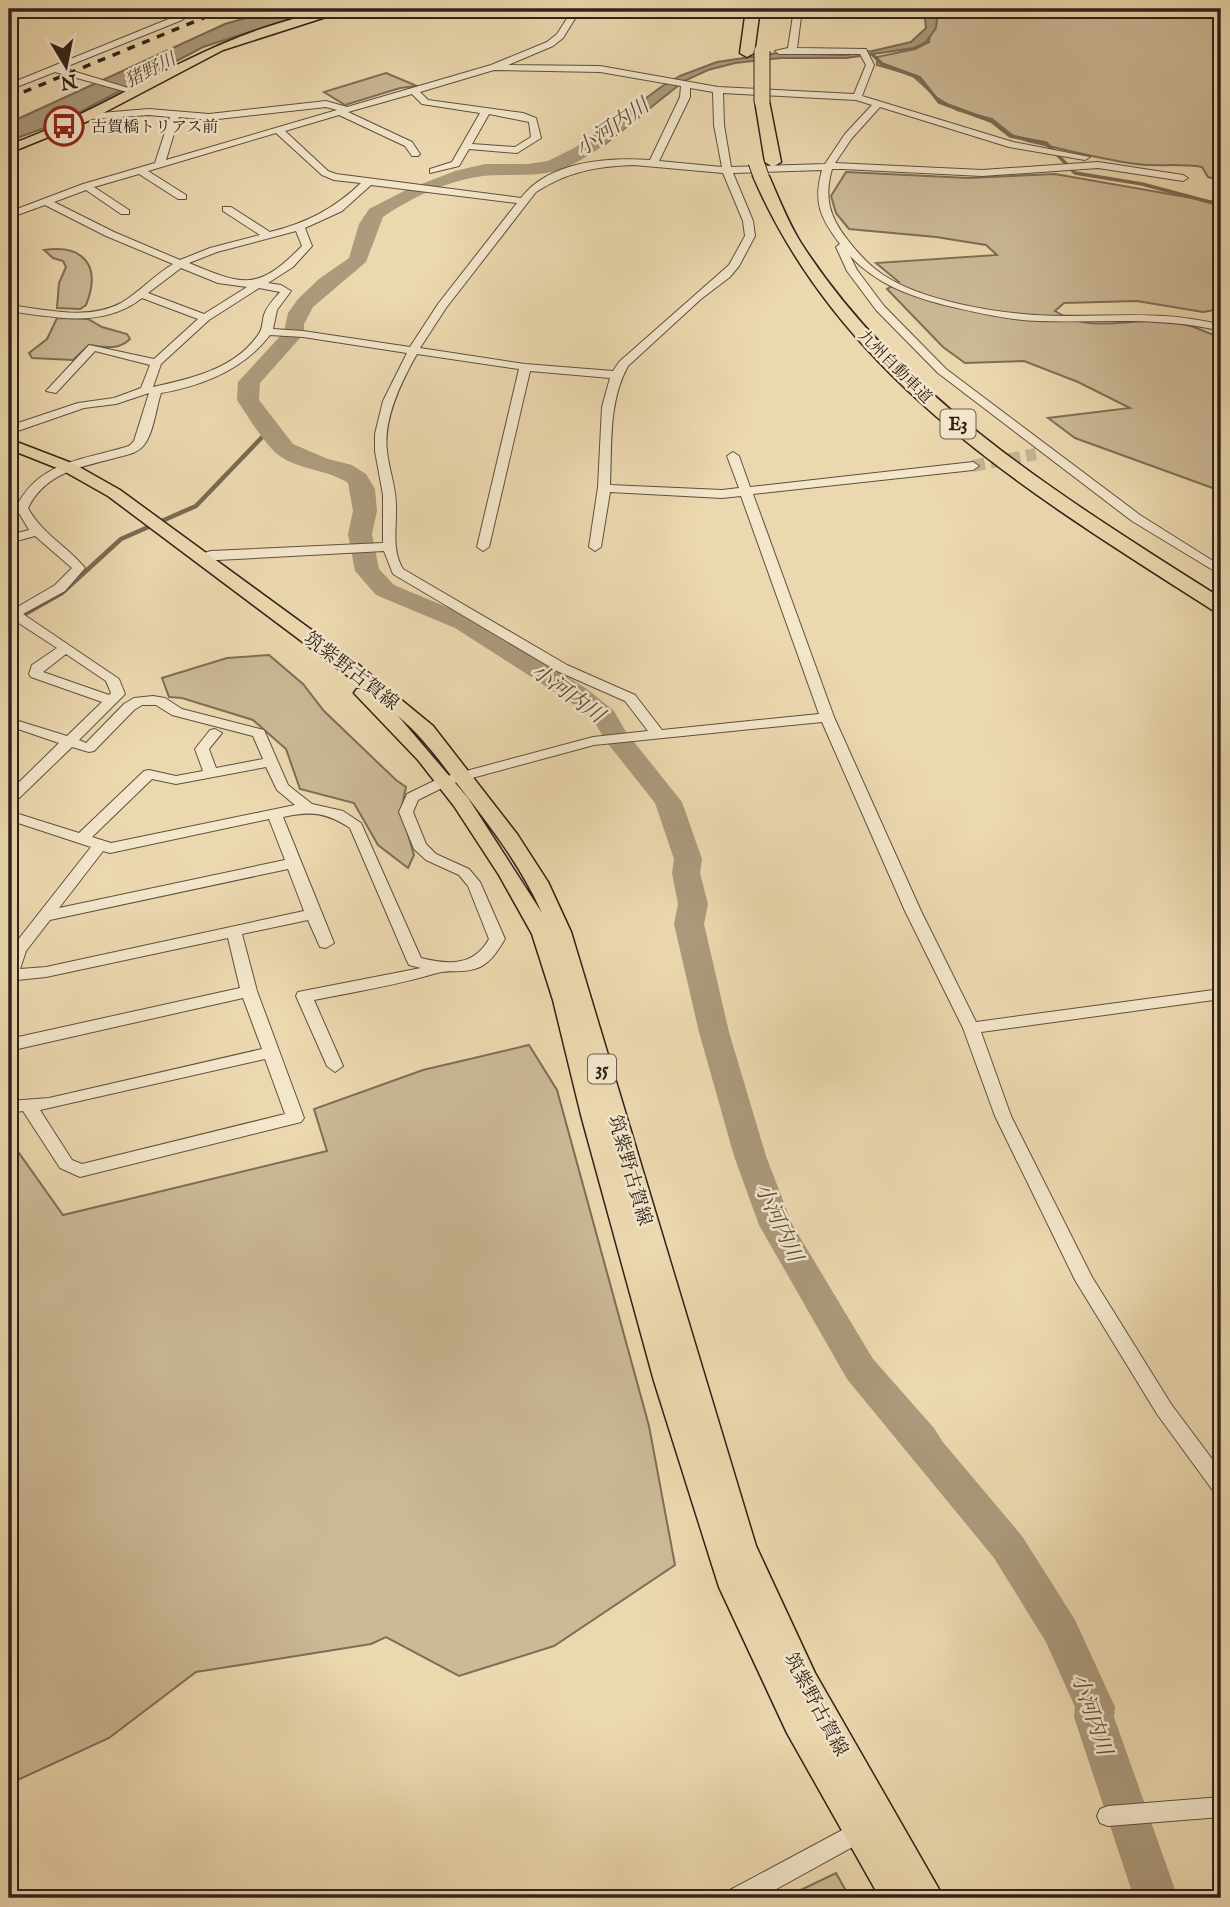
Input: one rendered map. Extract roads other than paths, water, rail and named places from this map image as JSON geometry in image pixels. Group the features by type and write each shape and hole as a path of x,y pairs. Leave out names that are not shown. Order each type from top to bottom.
{"highway":[{"path":"745,102 746,65 754,9"},
{"name":"九州自動車道","path":"763,46 762,102 767,169 793,242 827,292 907,379 963,427 1033,482 1106,533 1221,607"},
{"name":"九州自動車道","path":"751,142 797,219 846,290 868,318 928,379 1046,474 1221,589"}],"main road":[{"path":"9,149 58,132 130,92 223,46 345,9"},
{"name":"筑紫野古賀線","path":"9,444 125,500 380,690 426,730 529,906 543,935 562,994 589,1102 677,1412 737,1601 784,1701 897,1898"},
{"name":"筑紫野古賀線","path":"9,453 62,470 339,673 454,778 538,882 561,932 743,1546 766,1608 807,1690 929,1898"}],"street":[{"path":"9,86 179,18 194,9"},
{"path":"9,215 86,186 494,67 550,44 560,36 577,9"},
{"path":"792,51 798,9"},
{"path":"779,51 865,55 870,65 856,97"},
{"path":"494,67 600,69 718,90 856,97 1012,145 1112,161 1131,170"},
{"path":"52,68 130,92"},
{"path":"653,164 685,97 687,86"},
{"path":"413,90 425,102 523,116 533,120 536,138 517,150 466,146"},
{"path":"594,547 604,488 607,424 616,375 623,364 697,297 726,275 750,236 748,221 727,170 719,125 718,90"},
{"path":"879,103 826,166 821,188 824,213 838,236 852,271 880,308 942,371 1042,452 1136,518 1221,571"},
{"path":"91,116 149,112 209,117 326,104 409,144 415,154"},
{"path":"251,111 325,173 368,182 524,201"},
{"path":"433,171 453,165 486,111"},
{"path":"159,165 175,115"},
{"path":"435,158 453,165"},
{"path":"651,734 630,698 562,668 398,570 382,548 390,502 380,436 392,395 411,349 532,190 552,177 603,163 727,170 826,166 982,173 1076,165 1183,178"},
{"path":"140,170 182,197"},
{"path":"9,308 99,314 125,307 161,275 182,263 202,253 318,220 346,203 368,182"},
{"path":"86,186 125,212"},
{"path":"9,430 82,405 116,401 151,390 190,383 211,374 257,344 270,332 271,311 286,291 222,281 110,234 44,201"},
{"path":"227,209 267,235"},
{"path":"9,800 118,694 118,688 112,679 11,615 60,588 79,568 38,531 25,515 23,504 27,494 39,482 62,470 133,449 140,442 156,363 205,318 289,265 307,246 299,227"},
{"path":"838,236 883,281 905,291 987,311 1034,318 1166,315 1221,328"},
{"path":"141,294 205,318"},
{"path":"270,332 303,334 525,367 616,375"},
{"path":"52,391 93,347 156,363"},
{"path":"483,547 525,367"},
{"path":"733,456 827,717 913,911 971,1028 1003,1115 1084,1280 1164,1409 1221,1486"},
{"path":"604,488 722,494 973,466"},
{"path":"9,539 38,531"},
{"path":"202,558 211,555 382,548"},
{"path":"65,649 37,668 36,674 112,701"},
{"path":"9,722 89,748 129,707 139,701 160,701 177,712 258,733 282,788 307,807"},
{"path":"9,815 110,848 307,807 338,814 356,826 415,961 436,968 450,968 475,964 491,954 497,939 475,885 464,872 431,857 419,846 406,811 412,797 454,778 593,741 827,717"},
{"path":"211,774 202,749 215,733"},
{"path":"83,837 149,774 176,780 272,762"},
{"path":"274,813 326,943"},
{"path":"99,846 18,950 9,977 46,972 313,914"},
{"path":"44,916 292,863"},
{"path":"28,1105 65,1164 80,1171 295,1118 249,991 234,932"},
{"path":"335,1066 304,996 415,976 436,968"},
{"path":"9,1045 249,991"},
{"path":"971,1028 1221,994"},
{"path":"9,1107 49,1104 272,1052"},
{"path":"1108,1815 1221,1807"},
{"path":"738,1898 859,1832"}],"water":[{"name":"猪野川","path":"278,9 320,9 203,47 63,121 9,141 9,123 225,24"},
{"path":"924,9 938,9 936,28 926,42 914,48 846,58 781,58 735,63 708,70 684,81 605,144 584,144 680,76 717,62 778,53 845,55 911,42 926,28"}],"waterway":[{"path":"872,54 882,64 920,78 939,102 991,121 1010,136 1046,143 1075,173 1142,184 1221,205"},
{"name":"小河内川","path":"625,119 583,151 554,165 528,170 485,170 461,175 412,194 376,213 369,224 356,262 326,283 305,303 298,313 294,333 249,382 248,400 285,449 320,464 344,470 358,479 363,489 365,511 360,534 367,571 385,590 464,623 578,695 605,717 614,734 668,802 688,859 686,873 693,904 689,924 714,1032 750,1156 776,1225 860,1369 921,1439 919,1441 924,1443 926,1449 1008,1547 1061,1632 1095,1707 1094,1717 1156,1898"},
{"path":"9,623 62,593 121,539 196,506 269,430"}],"tunnel":[{"path":"973,466 1036,454"}],"railway":[{"path":"9,98 225,9"}],"place":[{"name":"古賀橋トリアス前","path":"64,126"}]}
